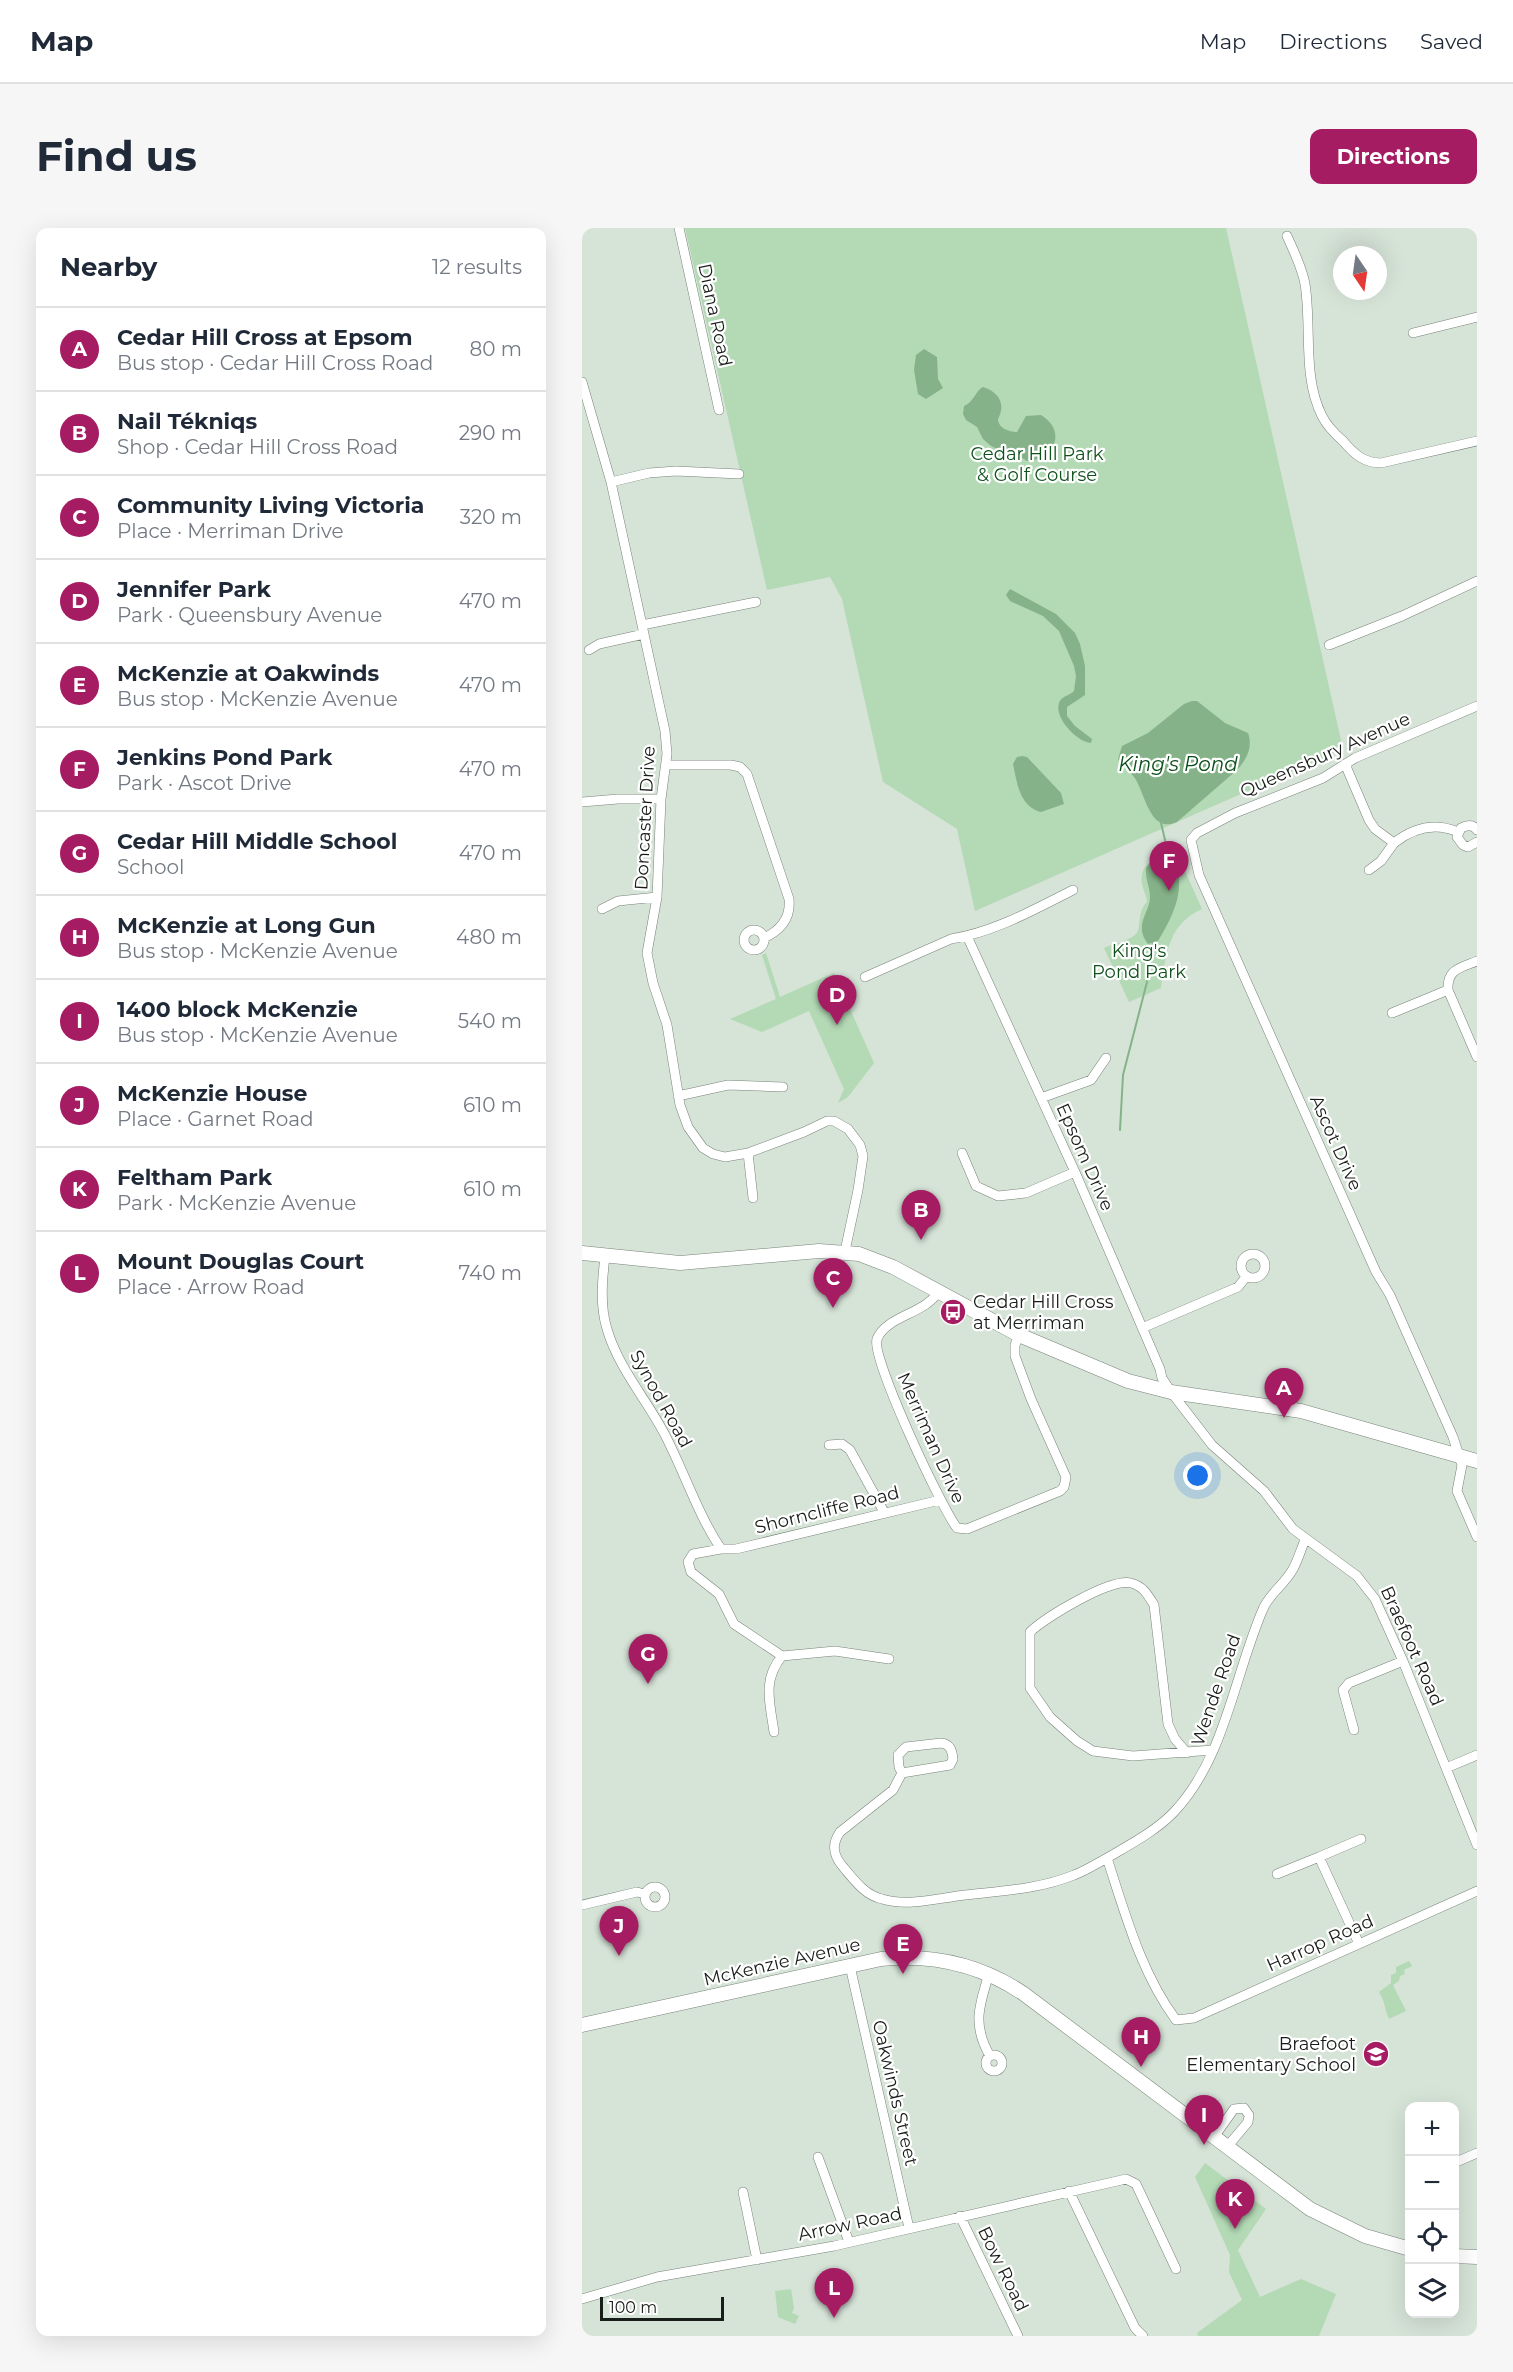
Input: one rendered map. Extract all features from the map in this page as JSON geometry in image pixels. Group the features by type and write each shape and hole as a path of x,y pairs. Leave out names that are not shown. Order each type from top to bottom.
{"main road":[{"path":"582,1253 680,1263 819,1251 845,1251 882,1262 1019,1335 1106,1373 1171,1392 1300,1411 1477,1461"},
{"name":"McKenzie Avenue","path":"582,2025 881,1959 919,1958 962,1965 989,1974 1024,1994 1319,2214 1365,2236 1405,2248"},
{"path":"1459,2256 1477,2257"}],"street":[{"name":"Diana Road","path":"679,228 719,410"},
{"path":"1287,236 1298,259 1305,284 1309,356 1318,406 1323,418 1348,447 1370,463 1381,463 1477,441"},
{"path":"1413,333 1477,317"},
{"name":"Doncaster Drive","path":"582,382 611,482 665,731 666,765 661,799 657,897 647,953 653,983 667,1025 678,1096 688,1127 703,1148 713,1154 725,1157 748,1153"},
{"path":"611,482 650,473 676,471 738,474"},
{"path":"1329,645 1402,616 1477,581"},
{"path":"589,650 599,644 643,629 756,602"},
{"name":"Queensbury Avenue","path":"1191,840 1197,833 1235,813 1323,778 1355,758 1477,706"},
{"path":"1345,764 1369,820 1375,829 1394,843"},
{"path":"666,765 731,765 740,767 747,774 790,908 783,925 764,938"},
{"path":"582,802 661,799"},
{"path":"1458,832 1466,825 1471,825 1477,830"},
{"path":"1368,870 1381,861 1394,843 1412,831 1424,828 1449,828 1458,832"},
{"path":"1458,832 1459,842 1463,845 1468,847 1477,842"},
{"name":"Ascot Drive","path":"1191,840 1199,875 1371,1261 1395,1306 1460,1456"},
{"path":"865,978 951,939 967,936 1037,908 1073,890"},
{"path":"602,909 618,901 657,897"},
{"name":"Epsom Drive","path":"967,936 1075,1172 1162,1378 1171,1392"},
{"path":"1477,961 1450,975 1448,990 1477,1057"},
{"path":"1392,1013 1448,990"},
{"path":"1041,1098 1090,1080 1106,1058"},
{"path":"678,1096 728,1085 783,1087"},
{"path":"753,1198 748,1153 827,1121 834,1121 848,1129 860,1145 863,1156 845,1251"},
{"path":"963,1153 976,1186 998,1196 1026,1193 1075,1172"},
{"name":"Synod Road","path":"605,1257 602,1279 603,1313 612,1346 666,1436 708,1529 721,1549"},
{"path":"1142,1328 1238,1287 1246,1276"},
{"name":"Merriman Drive","path":"938,1292 933,1301 887,1327 877,1338 876,1346 885,1377 940,1500 957,1528 967,1529 1060,1491 1064,1487 1066,1477 1031,1399 1015,1356 1015,1345 1019,1335"},
{"name":"Braefoot Road","path":"1171,1392 1212,1445 1264,1491 1293,1529 1305,1540 1349,1569 1375,1599 1403,1661 1477,1845"},
{"path":"829,1445 842,1444 850,1450 884,1512"},
{"path":"1460,1456 1462,1465 1457,1491 1477,1537"},
{"name":"Shorncliffe Road","path":"783,1656 734,1624 719,1594 691,1572 688,1562 693,1554 736,1549 940,1500"},
{"name":"Wende Road","path":"1107,1858 1173,1813 1198,1783 1224,1726 1231,1698 1264,1605 1293,1570 1305,1540"},
{"path":"1186,1753 1175,1739 1168,1724 1154,1605 1145,1590 1130,1583 1116,1584 1076,1601 1038,1624 1030,1632 1028,1673 1030,1688 1034,1697 1050,1717 1077,1741 1094,1751 1133,1756 1186,1753 1213,1750"},
{"path":"774,1732 769,1677 774,1666 783,1656 835,1651 889,1659"},
{"path":"1354,1730 1343,1690 1349,1683 1403,1661"},
{"path":"941,1743 951,1748 953,1758 950,1765 902,1773 898,1767 898,1755 906,1747 941,1743"},
{"path":"1446,1768 1477,1755"},
{"path":"902,1773 893,1790 840,1832 834,1841 833,1851 839,1863 863,1890 883,1900 901,1902 992,1893 1048,1883 1073,1875 1107,1858"},
{"path":"1277,1874 1361,1839"},
{"path":"1319,1857 1359,1944"},
{"name":"Harrop Road","path":"1107,1858 1136,1946 1164,2003 1176,2020 1194,2018 1477,1891"},
{"path":"582,1905 637,1892 645,1894"},
{"name":"Oakwinds Street","path":"850,1966 909,2228"},
{"path":"989,1974 978,2013 982,2043 990,2056"},
{"path":"1214,2137 1234,2109 1244,2108 1249,2115 1248,2122 1227,2147"},
{"path":"1459,2161 1477,2153"},
{"path":"818,2157 849,2242"},
{"name":"Arrow Road","path":"582,2299 657,2277 849,2242 1126,2179 1136,2184 1176,2269"},
{"path":"1069,2191 1135,2328 1143,2336"},
{"path":"742,2192 757,2260"},
{"name":"Bow Road","path":"960,2216 1018,2336"}],"green space":[{"name":"Cedar Hill Park & Golf Course","path":"685,228 1226,228 1343,749 975,911 957,829 883,782 842,599 830,577 767,590"},
{"name":"King's Pond Park","path":"1176,851 1202,909 1191,915 1175,932 1167,952 1161,988 1129,1002 1104,948 1136,934 1141,911 1147,902 1142,884 1144,870 1151,862"},
{"path":"766,953 780,997 834,973 874,1063 848,1097 838,1103 844,1089 809,1011 762,1032 730,1019 776,999 762,955"},
{"path":"1409,1961 1412,1966 1404,1970 1405,1974 1400,1976 1399,1981 1393,1985 1406,2011 1389,2019 1379,1992 1391,1983 1391,1975 1396,1973 1396,1967"},
{"path":"1205,2163 1266,2209 1238,2250 1260,2297 1301,2279 1336,2294 1319,2336 1198,2336 1197,2333 1242,2300 1229,2272 1230,2255 1195,2177"},
{"path":"791,2289 794,2308 792,2313 799,2316 795,2324 778,2317 775,2291"}],"water":[{"path":"924,349 937,357 938,379 943,388 926,399 918,394 914,370 916,355"},
{"path":"983,387 989,389 1000,399 998,422 1004,429 1017,432 1026,416 1041,415 1049,421 1055,436 1051,450 1037,459 1027,461 991,446 983,439 977,427 966,420 963,414 964,406"},
{"path":"1010,589 1056,614 1075,633 1085,666 1085,695 1067,707 1067,716 1075,726 1092,739 1091,743 1073,734 1063,722 1058,709 1061,699 1074,691 1076,676 1059,631 1043,616 1010,601 1006,595"},
{"name":"King's Pond","path":"1197,701 1225,723 1248,733 1249,748 1244,762 1237,770 1177,822 1168,824 1154,817 1138,783 1118,759 1122,746 1148,733 1184,704"},
{"path":"1017,757 1027,757 1061,793 1064,804 1041,812 1028,804 1020,792 1013,764"},
{"path":"1165,850 1178,872 1178,896 1170,919 1158,941 1148,944 1142,930 1150,897 1146,868 1158,852"}],"waterway":[{"path":"1161,823 1165,840"},
{"path":"1120,1130 1123,1075 1147,982 1153,942"}],"place":[{"name":"Jenkins Pond Park","path":"1169,891"},
{"name":"Jennifer Park","path":"837,1025"},
{"name":"Nail Tékniqs","path":"921,1240"},
{"name":"Community Living Victoria","path":"833,1308"},
{"name":"Cedar Hill Cross at Merriman","path":"953,1312"},
{"name":"Cedar Hill Cross at Epsom","path":"1284,1418"},
{"name":"Cedar Hill Middle School","path":"648,1684"},
{"name":"McKenzie House","path":"619,1956"},
{"name":"McKenzie at Oakwinds","path":"903,1974"},
{"name":"Braefoot Elementary School","path":"1376,2054"},
{"name":"McKenzie at Long Gun","path":"1141,2067"},
{"name":"1400 block McKenzie","path":"1204,2145"},
{"name":"Feltham Park","path":"1235,2229"},
{"name":"Mount Douglas Court","path":"834,2318"}]}
